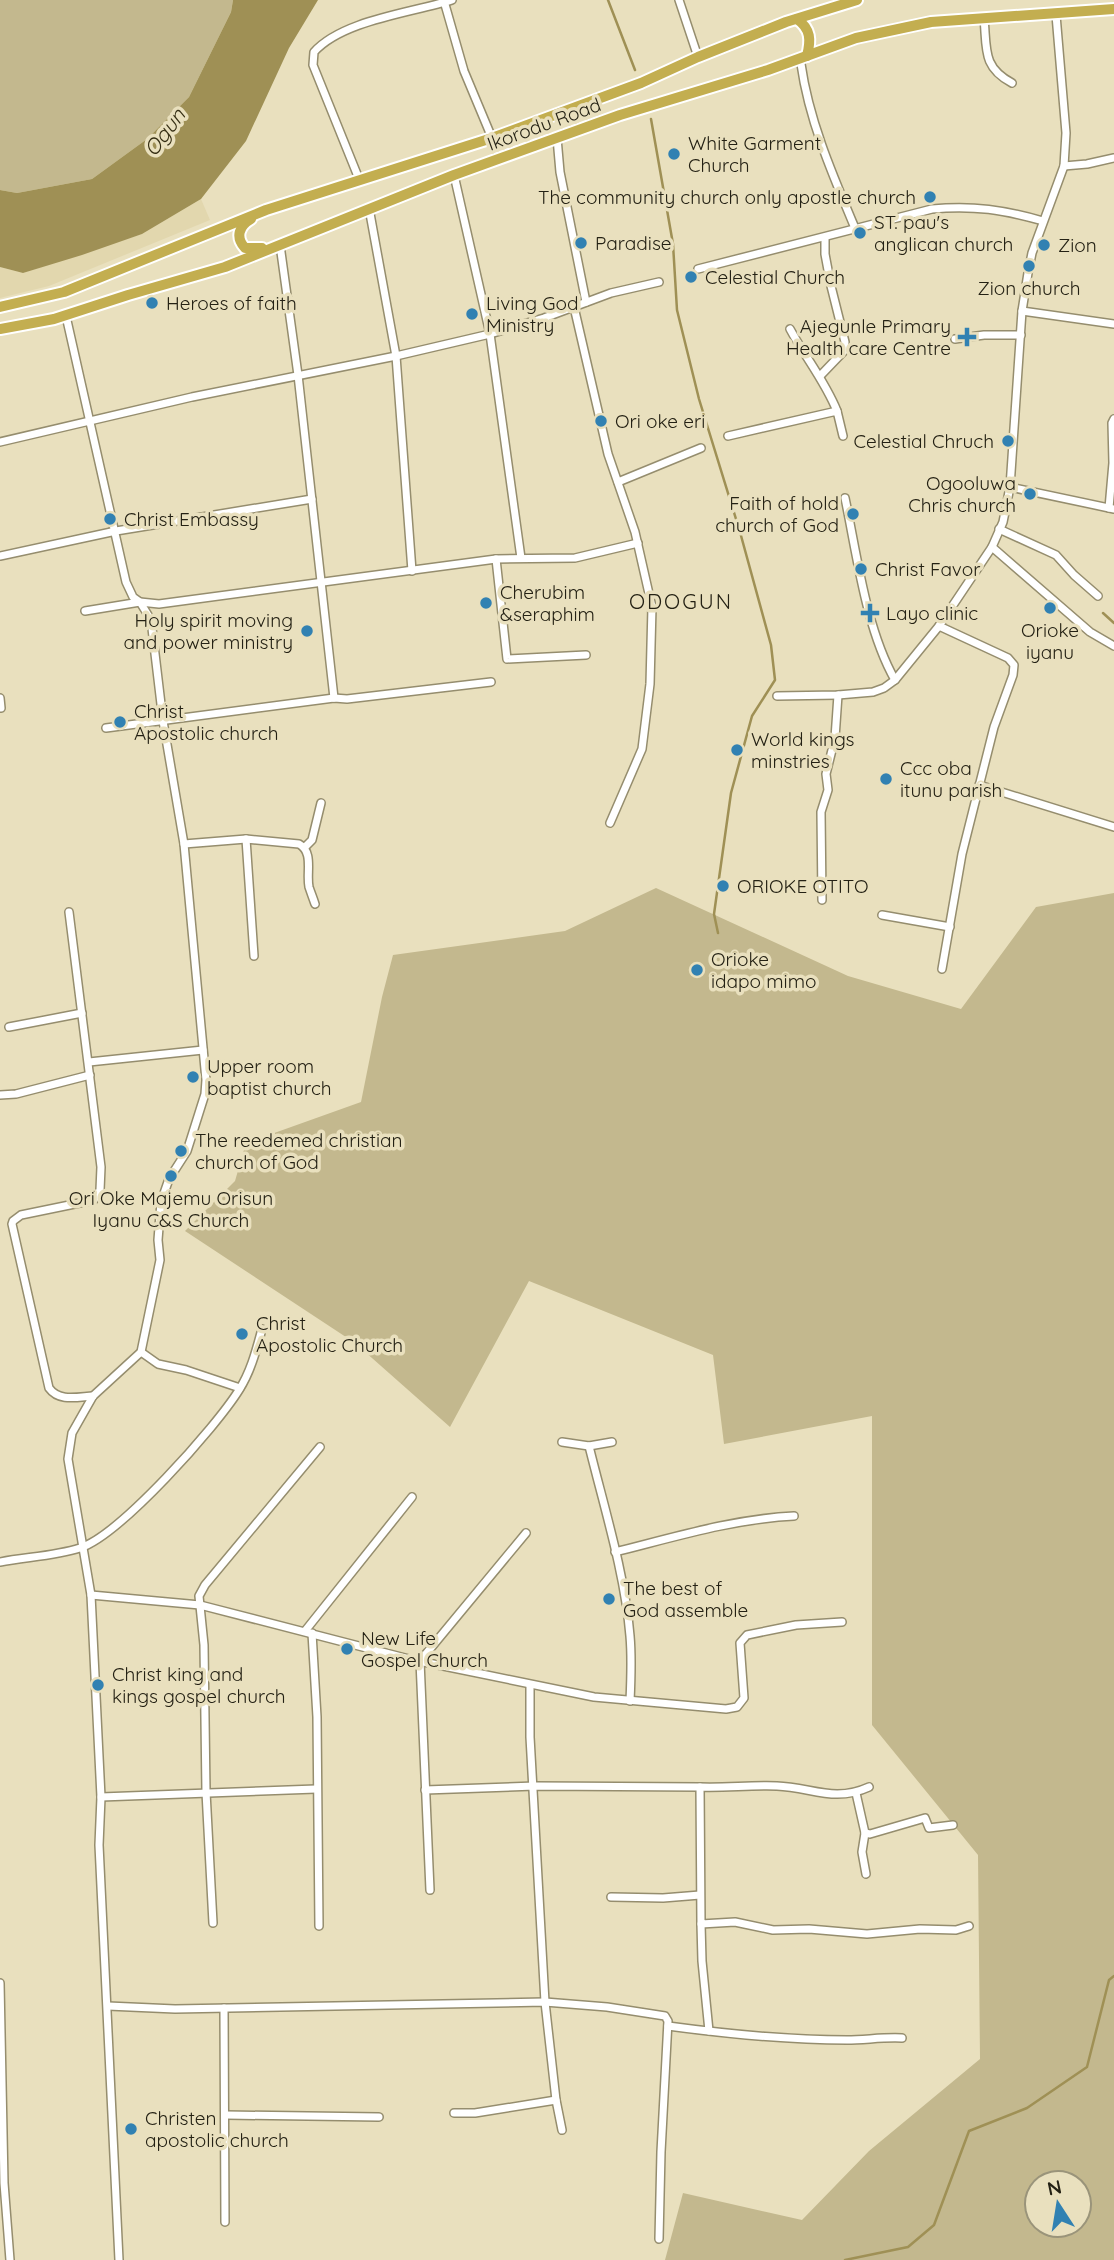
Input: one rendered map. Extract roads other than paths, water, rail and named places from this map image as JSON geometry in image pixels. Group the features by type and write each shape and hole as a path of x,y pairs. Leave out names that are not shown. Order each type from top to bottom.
{"highway":[{"name":"Ikorodu Road","path":"0,307 64,292 266,210 492,138 641,83 698,57 797,19 857,0"},
{"name":"Ikorodu Road","path":"0,329 66,316 225,267 454,174 620,115 804,60 856,38 931,22 1114,9"},
{"path":"797,19 805,24 810,34 804,60"},
{"path":"266,210 245,222 238,235 240,242 245,248 254,250 280,245"}],"street":[{"path":"679,0 698,57"},
{"path":"359,180 313,65 314,52 325,42 358,26 446,1 464,71 492,138"},
{"path":"777,696 838,695 873,692 884,688 895,680 939,626 992,547 1010,487 1022,311 1032,253 1064,166 1066,133 1056,15"},
{"path":"985,18 988,60 998,76 1012,83"},
{"path":"804,60 811,109 832,172 855,228"},
{"path":"557,138 560,172 586,302"},
{"path":"1064,166 1114,158"},
{"path":"454,174 490,334 521,558"},
{"path":"698,269 932,209 962,206 1004,210 1043,221"},
{"path":"369,208 396,356 412,571"},
{"path":"820,376 844,351 845,342 831,286 825,238"},
{"path":"280,245 298,375 334,698"},
{"path":"0,442 90,420 490,334 611,293 659,282"},
{"path":"574,307 607,454 638,543 652,607 649,703 642,749 610,823"},
{"path":"1022,311 1114,324"},
{"path":"66,316 126,582 133,597 140,602 151,620 163,721 184,844 206,1080 205,1094 187,1151 169,1179 161,1202 158,1224 160,1260 141,1352 93,1396 72,1433 69,1444 68,1459 91,1595 101,1797 99,1844 119,2260"},
{"path":"790,329 806,359 820,376 837,411 843,436"},
{"path":"955,340 984,335 1021,335"},
{"path":"728,436 837,411"},
{"path":"1010,487 1111,509 1114,419"},
{"path":"618,482 701,448"},
{"path":"845,498 876,634 883,658 895,680"},
{"path":"0,556 116,531 312,499"},
{"path":"999,529 1056,555 1098,596"},
{"path":"85,611 140,602 159,604 496,559 575,558 638,543"},
{"path":"992,547 1090,632 1114,646"},
{"path":"496,559 507,659 586,654"},
{"path":"939,626 1008,657 1014,665 1013,675 994,727 962,854 942,969"},
{"path":"106,728 334,698 347,699 491,682"},
{"path":"822,900 821,812 828,790 826,774 835,738 838,695"},
{"path":"0,698 1,708"},
{"path":"979,785 1114,827"},
{"path":"305,848 312,839 320,803"},
{"path":"184,844 246,839 292,843 305,848 308,854 309,886 315,904"},
{"path":"246,839 254,956"},
{"path":"69,912 101,1167 98,1196 82,1204 21,1215 12,1224 52,1393 62,1398 93,1396"},
{"path":"882,915 950,927"},
{"path":"9,1027 82,1013"},
{"path":"89,1062 203,1050"},
{"path":"0,1096 90,1075"},
{"path":"0,1562 82,1548 112,1528 156,1488 240,1388 253,1362 262,1329"},
{"path":"141,1352 159,1364 240,1388"},
{"path":"562,1442 589,1446 612,1442"},
{"path":"589,1446 615,1552 631,1636 630,1701"},
{"path":"213,1923 206,1792 204,1645 198,1596 320,1447"},
{"path":"319,1926 317,1717 309,1632 412,1497"},
{"path":"615,1552 707,1528 763,1517 794,1516"},
{"path":"430,1891 420,1661 526,1533"},
{"path":"91,1595 200,1605 530,1686 630,1701 733,1709 742,1704 744,1698 740,1649 743,1638 756,1632 796,1625 842,1622"},
{"path":"530,1686 530,1737 535,1786 545,2002 562,2130"},
{"path":"425,1790 535,1786 777,1786 812,1793 856,1793 869,1787"},
{"path":"699,1787 702,1961 709,2031"},
{"path":"101,1797 316,1789"},
{"path":"856,1793 864,1833 862,1852 866,1874"},
{"path":"864,1833 870,1834 925,1818 929,1828 953,1825"},
{"path":"611,1897 663,1898 700,1895"},
{"path":"701,1924 735,1922 774,1930 809,1929 867,1934 920,1929 956,1930 969,1926"},
{"path":"0,1983 2,2183 10,2260"},
{"path":"108,2006 175,2010 545,2002 607,2007 665,2016 668,2026 659,2239"},
{"path":"224,2008 225,2222"},
{"path":"668,2026 818,2039 902,2038"},
{"path":"454,2113 475,2113 556,2100"},
{"path":"226,2115 379,2117"}],"water":[{"name":"Ogun","path":"233,0 318,0 289,48 246,141 201,199 142,234 82,255 23,273 0,267 0,190 17,193 92,179 147,139 189,97 231,12"}],"waterway":[{"path":"608,0 635,70"},
{"path":"651,119 673,244 677,310 699,399 771,645 775,680 752,716 731,793 714,914 718,933"},
{"path":"1103,613 1114,623"},
{"path":"845,2260 908,2247 934,2225 969,2131 1027,2108 1087,2067 1109,1980 1114,1976"}],"place":[{"name":"White Garment Church","path":"674,154"},
{"name":"The community church only apostle church","path":"930,197"},
{"name":"ST. pau's anglican church","path":"860,233"},
{"name":"Paradise","path":"581,243"},
{"name":"Zion","path":"1044,245"},
{"name":"Zion church","path":"1029,266"},
{"name":"Celestial Church","path":"691,277"},
{"name":"Heroes of faith","path":"152,303"},
{"name":"Living God Ministry","path":"472,314"},
{"name":"Ajegunle Primary Health care Centre","path":"967,337"},
{"name":"Ori oke eri","path":"601,421"},
{"name":"Celestial Chruch","path":"1008,441"},
{"name":"Ogooluwa Chris church","path":"1030,494"},
{"name":"Faith of hold church of God","path":"853,514"},
{"name":"Christ Embassy","path":"110,519"},
{"name":"Christ Favor","path":"861,569"},
{"name":"Cherubim &seraphim","path":"486,603"},
{"name":"Orioke iyanu","path":"1050,608"},
{"name":"Layo clinic","path":"870,613"},
{"name":"Holy spirit moving and power ministry","path":"307,631"},
{"name":"Christ Apostolic church","path":"120,722"},
{"name":"World kings minstries","path":"737,750"},
{"name":"Ccc oba itunu parish","path":"886,779"},
{"name":"ORIOKE OTITO","path":"723,886"},
{"name":"Orioke idapo mimo","path":"697,970"},
{"name":"Upper room baptist church","path":"193,1077"},
{"name":"The reedemed christian church of God","path":"181,1151"},
{"name":"Ori Oke Majemu Orisun Iyanu C&S Church","path":"171,1176"},
{"name":"Christ Apostolic Church","path":"242,1334"},
{"name":"The best of God assemble","path":"609,1599"},
{"name":"New Life Gospel Church","path":"347,1649"},
{"name":"Christ king and kings gospel church","path":"98,1685"},
{"name":"Christen apostolic church","path":"131,2129"}],"district":[{"name":"ODOGUN","path":"681,601"}]}
